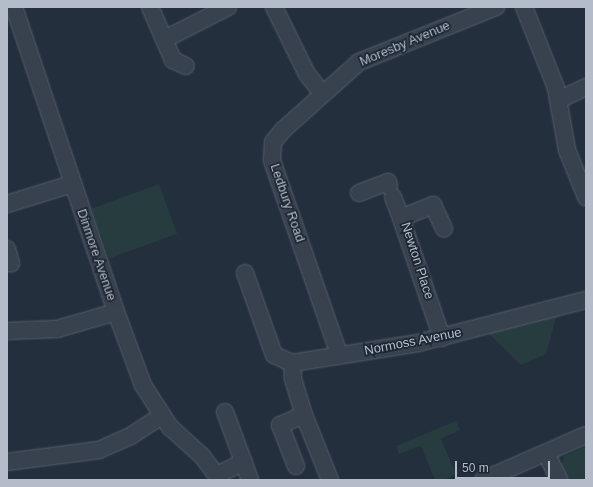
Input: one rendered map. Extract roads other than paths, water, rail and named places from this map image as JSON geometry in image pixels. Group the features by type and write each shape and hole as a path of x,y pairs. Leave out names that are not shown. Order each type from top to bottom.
{"street":[{"name":"Dinmore Avenue","path":"14,7 72,184 143,385 161,416 218,477"},
{"path":"150,7 176,66"},
{"path":"165,39 228,7"},
{"path":"274,7 307,74 322,93"},
{"name":"Moresby Avenue","path":"322,93 359,62 496,7"},
{"path":"524,7 558,100 567,150 586,197"},
{"path":"558,100 586,87"},
{"name":"Ledbury Road","path":"322,93 283,130 273,142 270,153 339,354"},
{"path":"359,193 388,182 401,218"},
{"path":"7,204 72,184"},
{"name":"Newton Place","path":"442,338 401,218 433,206 444,229"},
{"path":"243,281 274,355 292,363 292,378 304,415 330,480"},
{"name":"Normoss Avenue","path":"292,363 442,338 586,300"},
{"path":"7,331 57,329 116,312"},
{"path":"225,412 250,480"},
{"path":"296,466 280,425 304,415"},
{"path":"7,462 99,450 132,435 161,416"},
{"path":"483,480 586,435"},
{"path":"546,453 558,480"},
{"path":"218,477 244,462"}]}
